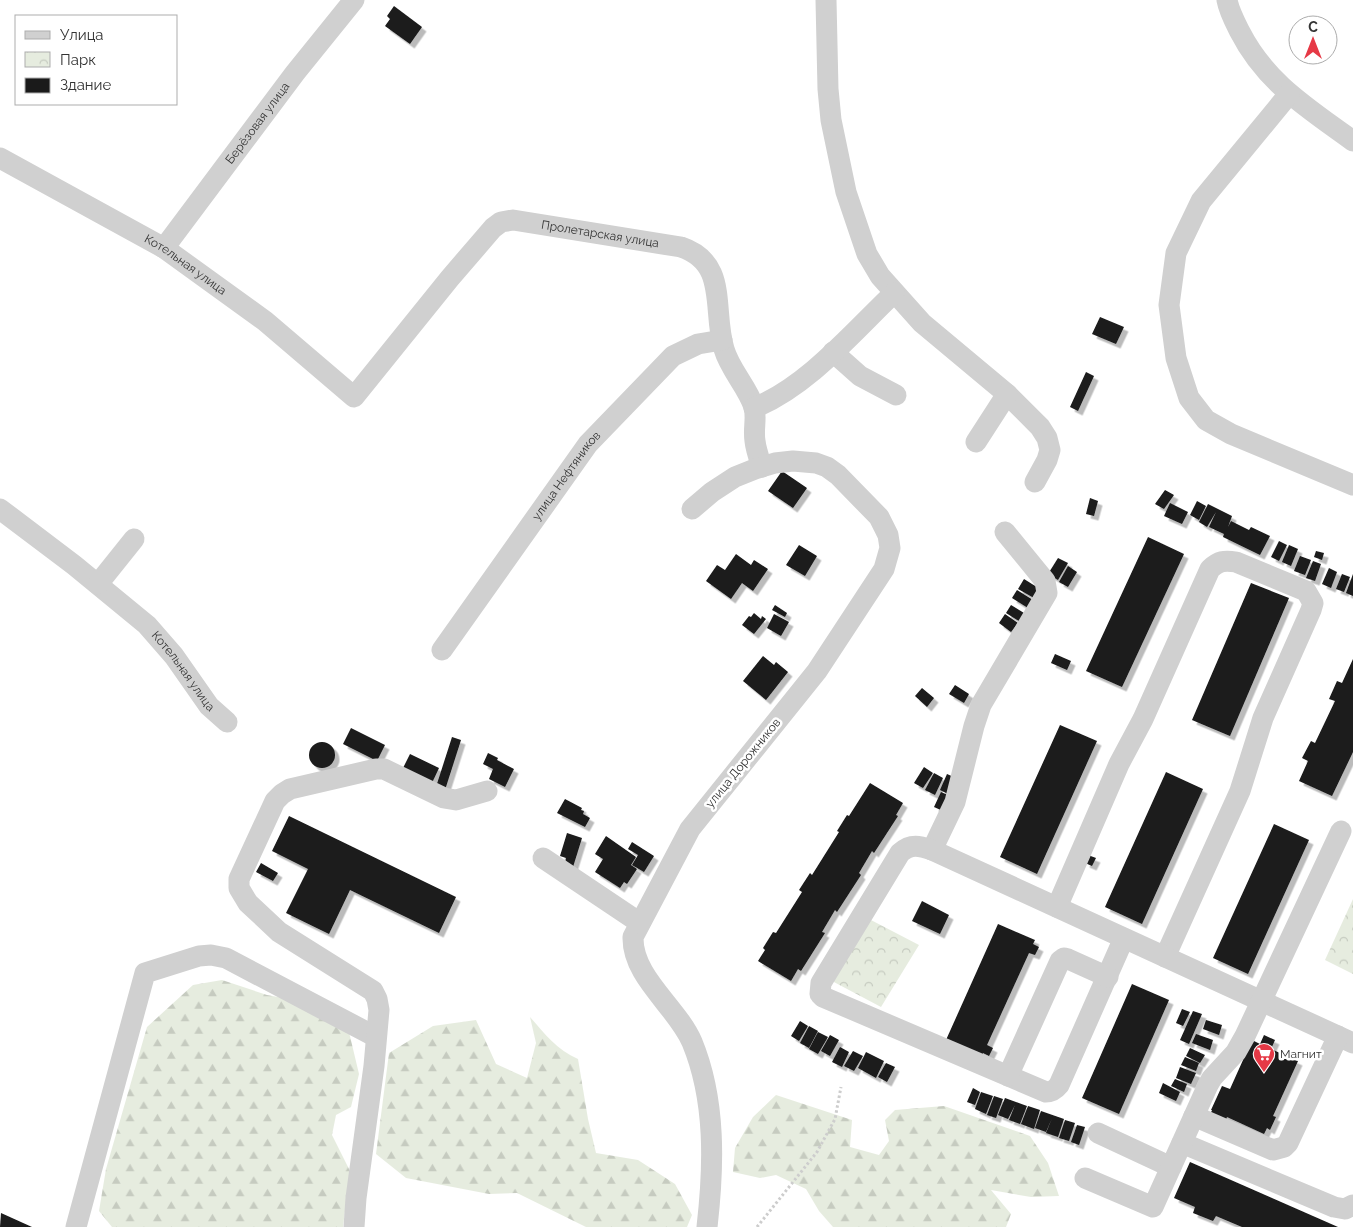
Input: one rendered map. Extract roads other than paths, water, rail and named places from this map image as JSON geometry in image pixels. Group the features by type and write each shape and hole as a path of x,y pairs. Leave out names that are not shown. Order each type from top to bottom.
{"street":[{"name":"Берёзовая улица","path":"164,248 295,73 354,0"},
{"path":"826,0 828,89 831,120 840,167 854,218 867,254 880,276 922,323 1007,394 1040,427 1047,438 1050,450 1049,456 1035,482"},
{"path":"1227,0 1228,8 1247,46 1270,76 1289,94 1353,140"},
{"path":"1289,94 1200,200 1176,253 1170,305 1176,358 1189,398 1206,420 1231,434 1353,485"},
{"name":"Котельная улица","path":"0,158 164,248 265,320 354,397"},
{"name":"Пролетарская улица","path":"354,397 450,278 493,228 501,222 513,220 681,247 694,251 711,271 722,340 730,365 754,408 756,416 755,443 762,467"},
{"path":"754,408 786,392 806,378 894,293"},
{"name":"улица Нефтяников","path":"442,650 588,444 673,356 698,344 722,340"},
{"path":"834,352 860,376 896,394"},
{"path":"976,442 1007,394"},
{"name":"улица Дорожников","path":"692,509 712,492 735,477 775,463 805,461 816,463 827,467 845,482 878,517 888,535 890,548 884,569 817,671 690,829 633,937 635,956 640,967 684,1027 692,1041 702,1075 708,1102 712,1152 707,1227"},
{"name":"Котельная улица","path":"0,509 98,584 161,639 209,706 227,722"},
{"path":"925,848 955,802 981,705 1047,593 1045,581 1005,532"},
{"path":"98,584 134,540"},
{"path":"1057,907 1119,764 1143,719 1210,570 1217,562 1225,560 1236,562 1306,591 1313,602 1311,610 1263,718 1240,791 1165,957"},
{"path":"354,1227 374,1066 379,1010 378,1000 374,991 272,926 248,903 242,894 239,888 241,872 275,801 290,789 376,769 384,769 444,798 456,800 487,791"},
{"path":"1084,1178 1154,1207 1212,1078 1236,1052 1341,831"},
{"path":"1124,938 1059,1085 1055,1090 1046,1092 820,994 821,984 900,853 905,848 925,848 1057,907 1124,938 1165,957 1260,1002 1345,1039 1288,1143 1284,1147 1273,1150 1194,1116"},
{"path":"543,858 640,923"},
{"path":"76,1227 145,973 199,956 211,955 226,958 376,1037"},
{"path":"1008,1076 1060,961 1064,958 1068,959 1108,977"},
{"path":"1098,1133 1172,1167"},
{"path":"1182,1143 1334,1207 1345,1208 1353,1205"}],"place":[{"name":"Магнит","path":"1264,1073"}]}
